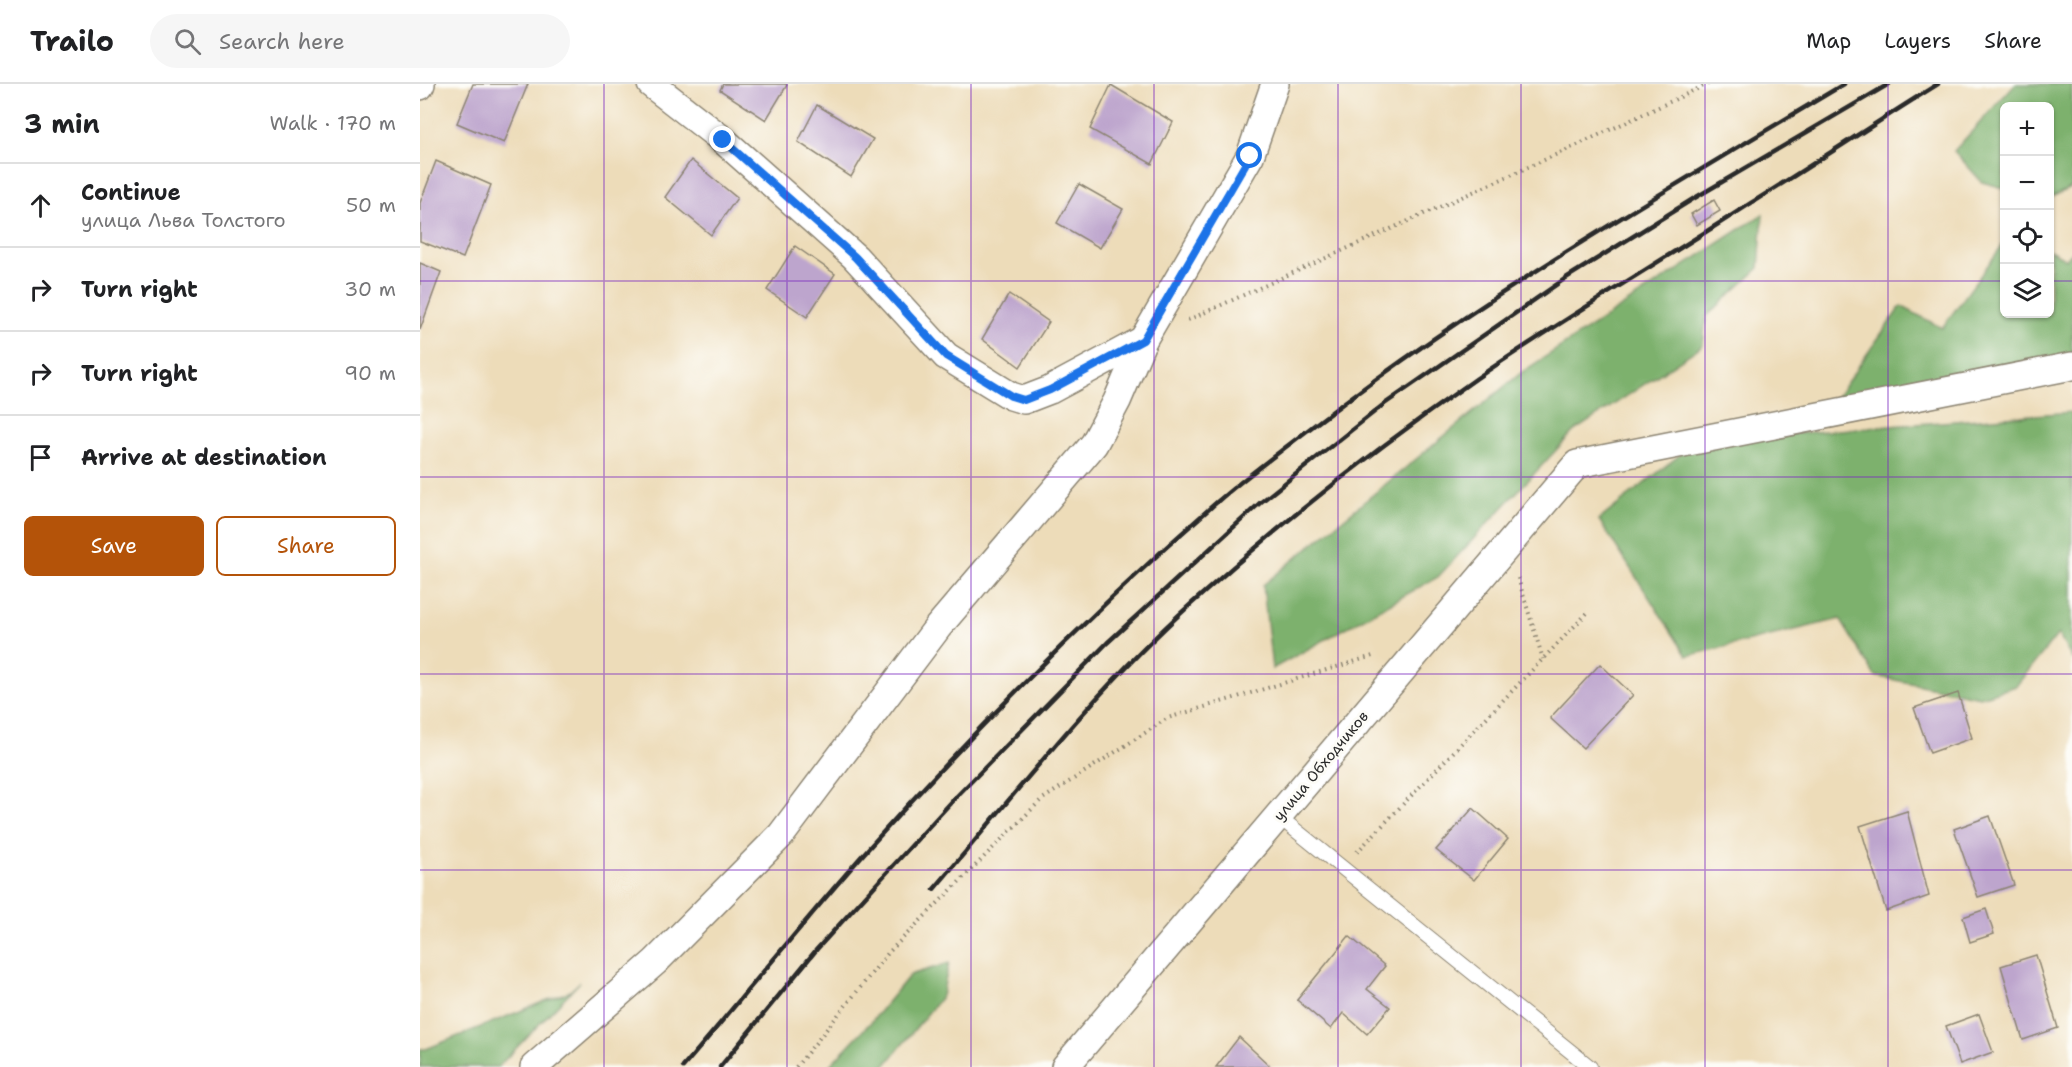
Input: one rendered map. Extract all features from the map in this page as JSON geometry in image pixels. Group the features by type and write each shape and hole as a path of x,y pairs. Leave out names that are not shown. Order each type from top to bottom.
{"street":[{"path":"651,84 723,140 855,257 946,356 1011,396 1024,400 1050,390 1143,340"},
{"path":"534,1067 655,962 781,835 938,627 1094,444 1117,401 1143,340 1250,156 1275,84"},
{"name":"улица Обходчиков","path":"1065,1067 1577,465 2072,366"}],"lane":[{"path":"1278,816 1590,1067"}],"path":[{"path":"1186,321 1563,152 1708,84"},
{"path":"1508,546 1543,658"},
{"path":"1342,867 1590,610"},
{"path":"796,1067 889,952 1041,800 1168,718 1383,653"}],"green space":[{"path":"2015,84 2072,84 2072,187 2054,196 2054,102 2000,102 2000,187 1982,182 1954,151"},
{"path":"1763,214 1759,268 1706,317 1703,345 1573,432 1438,577 1272,669 1263,585 1522,372"},
{"path":"2000,248 2000,318 2054,318 2054,252 2066,259 2072,253 2072,366 1824,415 1901,306 1942,328"},
{"path":"2072,412 2072,659 2058,634 2016,686 1980,697 1875,676 1840,619 1687,656 1599,520 1697,441"},
{"path":"949,963 942,996 884,1067 828,1067 871,1022 910,975"},
{"path":"580,982 498,1067 420,1067 420,1049 426,1049 570,991"}],"building":[{"path":"473,84 528,84 504,143 457,123"},
{"path":"723,84 787,85 766,120 720,90"},
{"path":"1111,85 1173,122 1152,164 1090,129"},
{"path":"817,105 873,139 851,177 798,142"},
{"path":"691,160 737,198 711,235 665,197"},
{"path":"436,161 491,185 463,258 420,241 420,203"},
{"path":"1079,184 1123,209 1100,248 1057,223"},
{"path":"1714,200 1720,211 1697,225 1691,214"},
{"path":"795,246 835,274 807,317 767,290"},
{"path":"420,263 441,272 420,330"},
{"path":"1009,294 1049,322 1020,367 982,339"},
{"path":"1600,664 1633,695 1583,748 1550,718"},
{"path":"1958,693 1972,738 1930,753 1914,708"},
{"path":"1473,808 1508,839 1474,880 1436,850"},
{"path":"1907,811 1929,896 1886,911 1860,826"},
{"path":"1990,816 2014,885 1978,897 1954,829"},
{"path":"1986,909 1994,934 1970,942 1963,917"},
{"path":"1349,936 1385,966 1367,989 1390,1007 1367,1034 1343,1013 1331,1029 1297,1000"},
{"path":"2036,955 2058,1028 2023,1040 2001,966"},
{"path":"1979,1014 1993,1052 1960,1064 1946,1026"},
{"path":"1239,1037 1271,1067 1216,1067"}],"railway":[{"path":"683,1067 844,877 993,714 1125,585 1226,494 1360,391 1427,343 1633,210 1844,84"},
{"path":"720,1067 817,949 955,798 1107,643 1261,502 1383,405 1566,278 1693,199 1889,84"},
{"path":"934,889 1058,742 1122,671 1191,604 1295,515 1403,431 1511,355 1938,84"}],"route":[{"path":"723,140 855,257 946,356 1011,396 1024,400 1050,390 1143,340 1250,156"}]}
